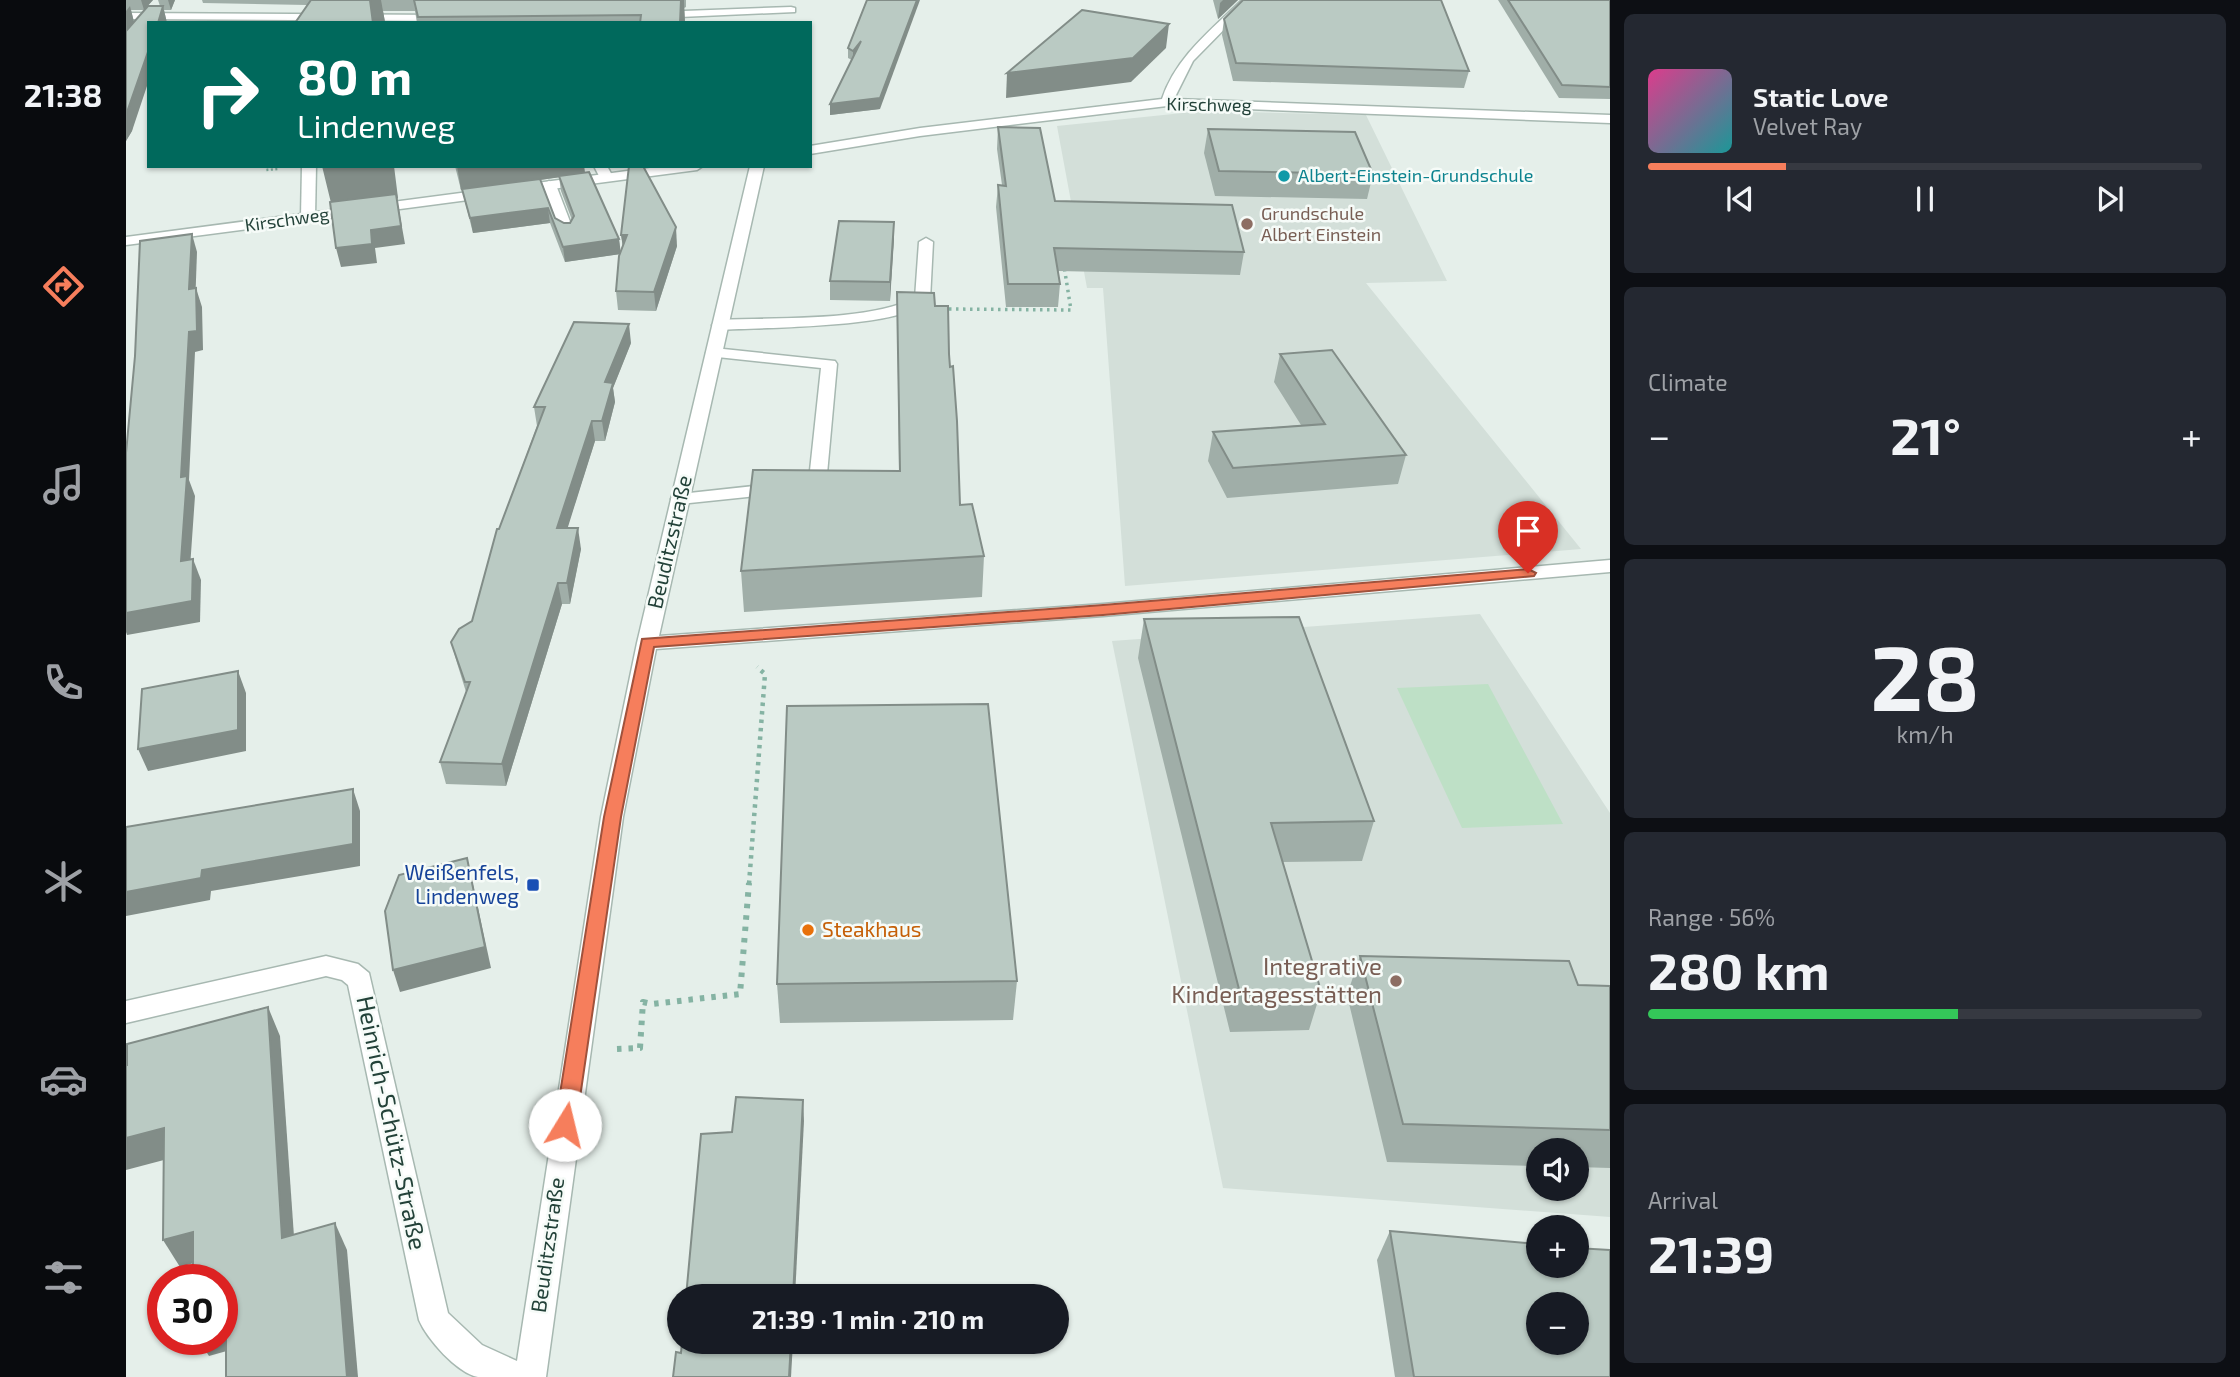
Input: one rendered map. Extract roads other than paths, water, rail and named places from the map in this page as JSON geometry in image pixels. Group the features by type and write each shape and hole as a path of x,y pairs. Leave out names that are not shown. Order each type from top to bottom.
{"street":[{"path":"1167,102 1170,87 1183,64 1248,0"},
{"path":"138,27 159,2"},
{"path":"643,15 793,5"},
{"path":"404,19 414,9"},
{"path":"126,16 459,18"},
{"name":"Kirschweg","path":"812,150 920,132 1167,102 1610,120"},
{"path":"308,217 309,168"},
{"name":"Kirschweg","path":"126,241 548,185 603,172 666,168"},
{"name":"Beuditzstraße","path":"530,1377 612,817 647,643 757,168"},
{"path":"548,185 567,232"},
{"path":"720,325 880,315 914,307 922,300 926,242"},
{"path":"680,499 817,485 829,364 713,353"},
{"path":"647,643 1103,610 1610,566"},
{"name":"Heinrich-Schütz-Straße","path":"126,1012 326,966 349,971 360,980 434,1320 450,1341 471,1359 494,1371 519,1377"}],"place":[{"name":"Albert-Einstein-Grundschule","path":"1284,176"},
{"name":"Grundschule Albert Einstein","path":"1247,224"},
{"name":"Weißenfels, Lindenweg","path":"533,885"},
{"name":"Steakhaus","path":"808,930"},
{"name":"Integrative Kindertagesstätten","path":"1396,981"}]}
